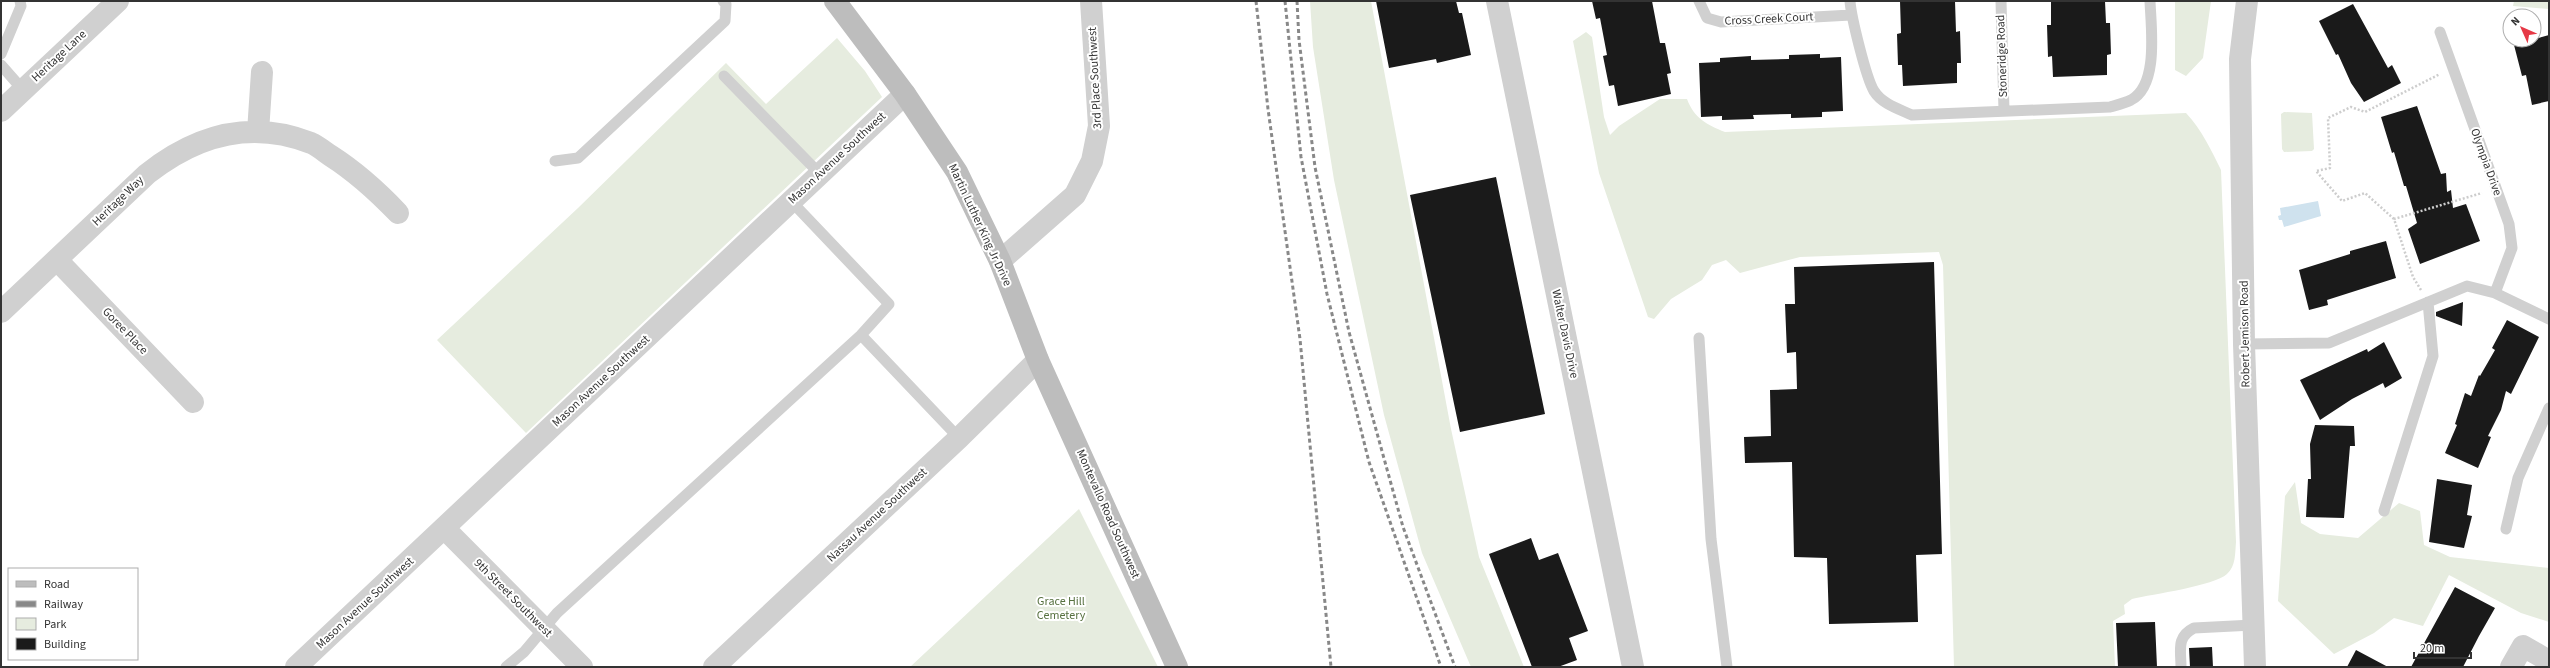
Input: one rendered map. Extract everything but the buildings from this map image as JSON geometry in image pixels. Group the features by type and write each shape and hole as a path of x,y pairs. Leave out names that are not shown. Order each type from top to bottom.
{"main road":[{"name":"Martin Luther King Jr Drive","path":"836,1 905,94 957,172 1000,261 1038,360"},
{"name":"Montevallo Road Southwest","path":"1038,360 1177,667"}],"street":[{"name":"Heritage Lane","path":"1,111 118,1"},
{"name":"3rd Place Southwest","path":"1000,261 1075,195 1092,161 1099,126 1091,1"},
{"name":"Walter Davis Drive","path":"1497,1 1633,667"},
{"name":"Robert Jemison Road","path":"2247,1 2240,59 2244,344 2254,667"},
{"path":"258,132 262,72"},
{"name":"Mason Avenue Southwest","path":"296,667 905,94"},
{"name":"Heritage Way","path":"1,312 162,162 201,140 225,134 258,132 311,143 355,171 398,213"},
{"name":"Goree Place","path":"57,260 194,402"},
{"name":"Nassau Avenue Southwest","path":"714,667 959,438 1038,360"},
{"name":"9th Street Southwest","path":"444,528 582,667"},
{"path":"2511,667 2523,646 2549,661"}],"lane":[{"path":"1,54 21,6 20,1"},
{"path":"555,161 578,158 726,21 726,4 723,1"},
{"name":"Cross Creek Court","path":"1699,1 1707,18 1721,22 1851,15"},
{"path":"1850,1 1851,15 1874,90 1888,104 1912,115 2110,107 2132,100 2146,82 2152,62 2150,1"},
{"name":"Stoneridge Road","path":"2001,1 2004,111"},
{"name":"Olympia Drive","path":"2440,32 2509,224 2512,248 2495,293"},
{"path":"1,65 23,90"},
{"path":"724,76 820,174"},
{"path":"506,667 524,652 562,607 861,336 888,304 791,201"},
{"path":"2244,344 2329,343 2467,286 2495,293 2549,319"},
{"path":"2384,511 2433,356 2428,302"},
{"path":"861,336 959,438"},
{"path":"1699,338 1710,539 1727,667"},
{"path":"2506,529 2518,478 2549,408"},
{"path":"2181,667 2181,639 2185,632 2194,628 2253,625"}],"path":[{"path":"2428,302 2412,277 2394,219 2364,193 2342,201 2316,171 2330,168 2328,118 2351,107 2365,112 2415,85 2453,69"},
{"path":"2394,219 2496,189"}],"green space":[{"path":"1310,1 1371,1 1451,429 1479,557 1524,667 1471,667 1422,553 1384,415 1334,180 1313,47"},
{"path":"2175,1 2211,1 2203,58 2186,76 2175,70"},
{"path":"2514,1 2549,1 2549,9 2513,6"},
{"path":"1586,32 1592,37 1604,117 1610,135 1619,126 1660,99 1687,99 1697,116 1712,127 1725,132 2186,113 2201,133 2221,170 2236,542 2234,559 2230,571 2220,578 2210,582 2132,599 2124,605 2125,614 2113,621 2115,667 1954,667 1943,265 1939,252 1800,257 1740,273 1726,260 1712,265 1702,280 1671,299 1654,319 1648,317 1599,173 1573,41"},
{"path":"837,38 865,71 882,97 526,433 437,340 578,208 726,63 766,104"},
{"path":"2284,112 2312,113 2314,149 2312,151 2284,152 2282,149 2281,114"},
{"path":"2295,482 2301,523 2320,534 2358,538 2399,503 2420,511 2424,545 2450,557 2549,568 2549,622 2521,613 2449,575 2423,626 2394,618 2374,633 2334,654 2278,601 2285,496"},
{"name":"Grace Hill Cemetery","path":"1079,509 1158,667 910,667"}],"water":[{"path":"2318,201 2321,216 2284,227 2282,220 2279,220 2278,216 2281,215 2280,208"}],"railway":[{"path":"1256,1 1268,109 1300,339 1331,667"},
{"path":"1285,1 1301,157 1327,294 1369,462 1441,667"},
{"path":"1297,1 1299,40 1315,167 1349,332 1403,527 1455,667"}]}
